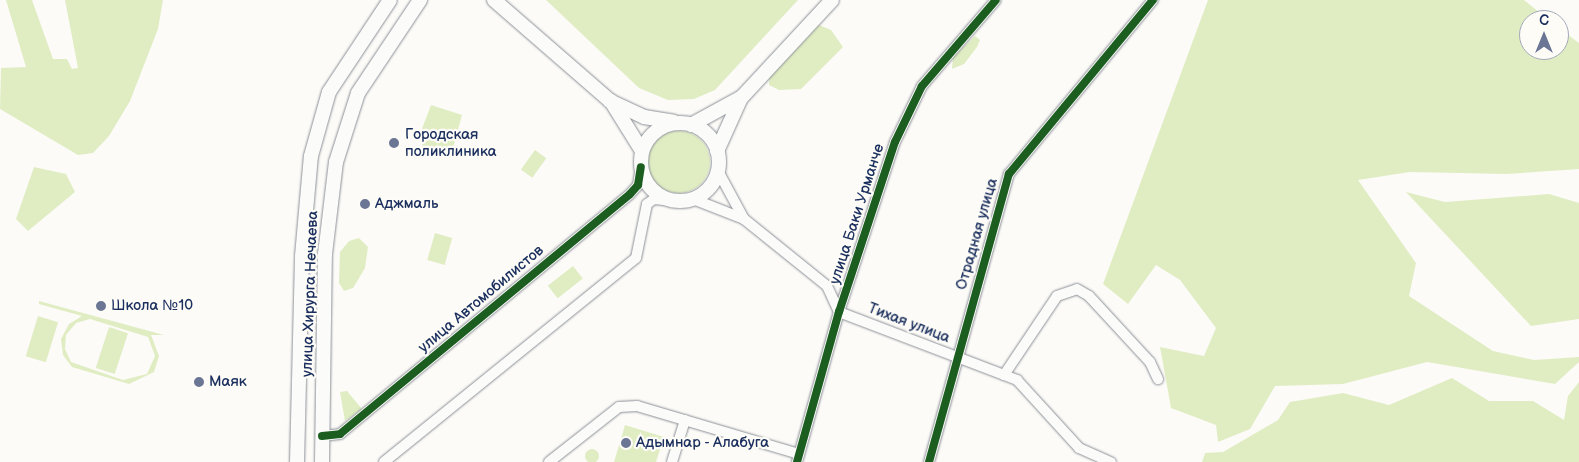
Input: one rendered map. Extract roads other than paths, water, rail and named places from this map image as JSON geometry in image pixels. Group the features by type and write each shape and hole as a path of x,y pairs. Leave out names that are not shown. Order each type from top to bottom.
{"main road":[{"name":"улица Хирурга Нечаева","path":"297,462 306,198 324,107 352,54 390,0"},
{"name":"улица Хирурга Нечаева","path":"322,462 330,202 349,114 373,67 420,0"},
{"path":"494,0 610,101 644,117 684,124 708,134 718,151"},
{"path":"742,97 684,124 652,135 642,151 641,167 652,190 674,201 693,199 709,188 718,171 718,151 742,97 832,0"},
{"path":"352,54 365,52 373,67"},
{"path":"610,101 642,151"},
{"path":"306,198 309,210 317,213 330,202"},
{"path":"298,402 310,389 323,400"}],"street":[{"name":"улица Баки Урманче","path":"798,458 839,312 896,142 922,86 996,0"},
{"name":"Отрадная улица","path":"929,462 1009,174 1153,0"},
{"name":"улица Автомобилистов","path":"322,436 340,434 630,194 638,185 641,167"},
{"path":"718,171 744,219"},
{"path":"384,462 636,258 646,206 642,198 630,194"},
{"path":"646,206 654,199 674,201"},
{"path":"693,199 744,219 826,286 839,312"},
{"path":"1004,375 1057,296 1070,289 1083,291 1150,362 1158,379"},
{"name":"Тихая улица","path":"839,312 1004,375 1025,387 1079,448 1111,462"},
{"path":"549,462 619,406 637,406 798,458"},
{"path":"672,462 685,420"}],"place":[{"name":"Городская поликлиника","path":"394,143"},
{"name":"Аджмаль","path":"365,204"},
{"name":"Школа №10","path":"101,306"},
{"name":"Маяк","path":"199,382"},
{"name":"Адымнар - Алабуга","path":"626,443"}]}
